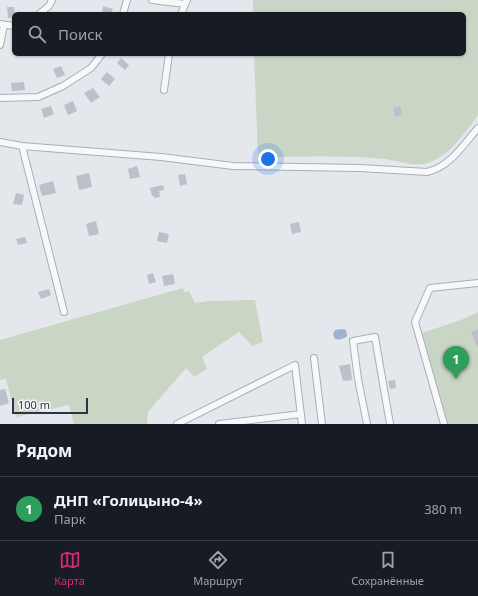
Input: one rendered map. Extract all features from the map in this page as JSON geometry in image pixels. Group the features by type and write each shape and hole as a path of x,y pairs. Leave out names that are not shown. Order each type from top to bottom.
{"street":[{"path":"42,12 49,6 52,0"},
{"path":"124,12 127,0"},
{"path":"152,0 186,2 182,12"},
{"path":"0,45 2,25 12,26"},
{"path":"0,98 38,96 63,86 91,68 100,56"},
{"path":"164,90 169,56"},
{"path":"0,142 22,146 161,156 233,166 353,168 427,172 437,170 447,163 478,128"},
{"path":"22,146 64,312"},
{"path":"444,424 415,322 430,288 478,283"},
{"path":"367,424 358,379 353,341 375,337 390,424"},
{"path":"314,358 322,424"},
{"path":"177,424 295,365 302,424"},
{"path":"220,424 301,414"}],"green space":[{"path":"253,0 478,0 478,115 450,149 436,160 423,164 412,164 386,159 338,156 258,158 254,56 466,56 466,12 253,12"},
{"path":"183,288 184,292 189,291 195,303 209,301 255,300 263,342 252,346 239,332 202,357 207,369 194,377 186,368 148,412 147,424 74,424 69,405 16,417 6,379 0,380 0,340"},
{"path":"478,312 478,424 447,424 422,333 461,320"}],"water":[{"path":"335,330 346,330 347,336 341,339 335,339 333,334"}],"building":[{"path":"103,6 113,9 112,12 102,12"},
{"path":"7,7 14,7 15,12 12,12 12,17 8,18"},
{"path":"121,58 129,65 125,70 117,63"},
{"path":"61,66 65,75 57,78 53,69"},
{"path":"107,72 115,79 109,86 101,79"},
{"path":"24,82 25,90 12,91 11,83"},
{"path":"93,88 100,97 91,103 84,93"},
{"path":"73,101 77,111 68,115 64,105"},
{"path":"51,106 54,114 44,118 41,109"},
{"path":"400,106 402,115 395,117 393,108"},
{"path":"137,166 140,177 130,179 128,169"},
{"path":"89,173 92,187 79,190 76,176"},
{"path":"185,174 187,184 180,186 178,175"},
{"path":"53,181 56,193 42,196 39,185"},
{"path":"163,185 164,190 159,191 160,197 154,198 150,188"},
{"path":"16,193 24,195 22,205 13,204"},
{"path":"96,221 99,234 89,236 86,224"},
{"path":"299,222 301,232 292,234 290,224"},
{"path":"159,232 169,234 167,243 157,241"},
{"path":"25,237 27,243 18,245 16,239"},
{"path":"153,273 156,282 149,284 147,275"},
{"path":"173,274 175,284 164,286 162,276"},
{"path":"49,289 51,295 41,299 38,292"},
{"path":"478,329 478,348 471,332"},
{"path":"350,364 352,380 343,381 339,366"},
{"path":"395,380 396,388 390,389 388,381"},
{"path":"5,389 9,403 0,406 0,390"}],"place":[{"name":"ДНП «Голицыно-4»","path":"456,379"}]}
